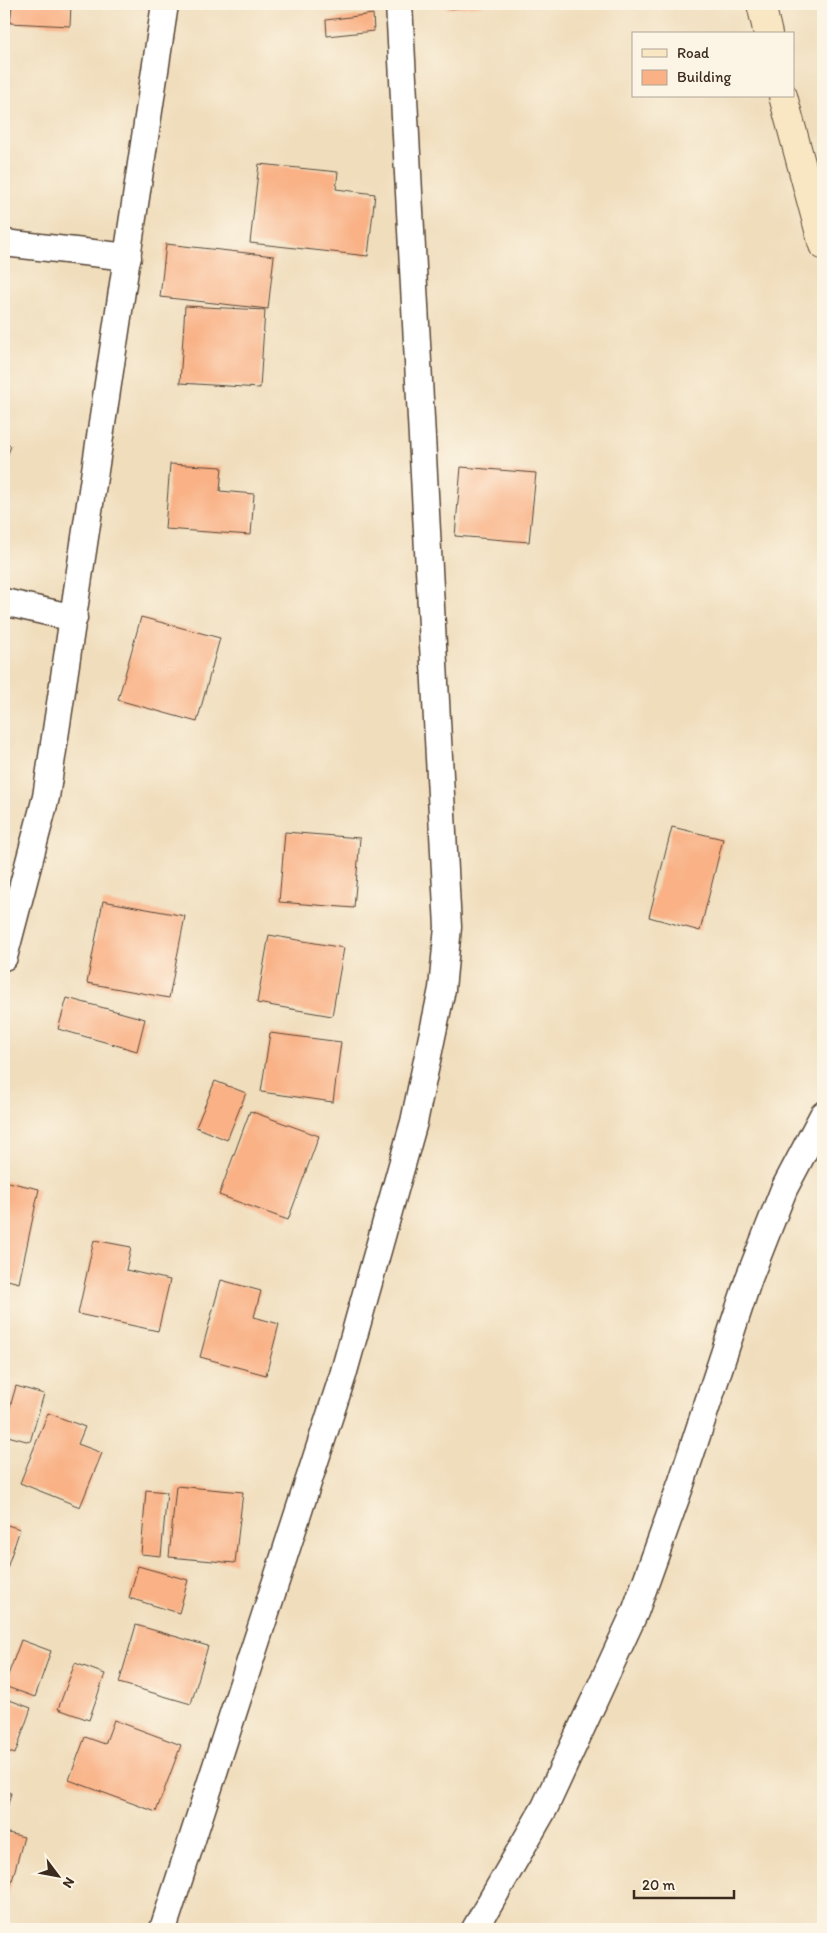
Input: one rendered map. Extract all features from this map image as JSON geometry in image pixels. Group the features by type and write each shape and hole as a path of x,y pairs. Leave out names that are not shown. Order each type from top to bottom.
{"main road":[{"path":"761,4 768,32"},
{"path":"784,98 823,245"}],"street":[{"path":"4,957 46,797 165,4"},
{"path":"163,1929 343,1376 414,1122 442,988 448,928 400,4"},
{"path":"4,243 128,256"},
{"path":"4,602 74,618"},
{"path":"475,1929 545,1807 635,1612 681,1484 749,1278 784,1189 823,1115"}],"building":[{"path":"12,4 71,4 70,26 10,23"},
{"path":"446,4 484,4 484,5 447,9"},
{"path":"373,14 374,31 327,36 326,20"},
{"path":"4,160 9,161 5,184 4,184"},
{"path":"259,164 338,172 336,189 375,194 368,256 250,243"},
{"path":"166,244 274,256 268,309 160,297"},
{"path":"185,306 265,310 260,388 180,383"},
{"path":"4,443 11,446 4,464"},
{"path":"170,464 222,467 220,491 254,494 251,535 165,529"},
{"path":"461,467 536,473 529,542 455,536"},
{"path":"141,617 220,638 197,722 118,700"},
{"path":"672,827 723,839 700,931 649,917"},
{"path":"285,832 360,838 354,908 279,902"},
{"path":"103,901 185,916 169,998 87,983"},
{"path":"269,935 344,948 332,1016 257,1003"},
{"path":"67,998 145,1019 137,1051 58,1029"},
{"path":"270,1033 341,1042 333,1102 261,1092"},
{"path":"215,1081 246,1093 227,1140 196,1127"},
{"path":"250,1111 319,1136 288,1220 219,1195"},
{"path":"4,1181 39,1189 19,1283 4,1279"},
{"path":"94,1240 131,1247 126,1270 170,1280 158,1331 78,1314"},
{"path":"221,1280 261,1291 254,1317 279,1324 266,1375 200,1357"},
{"path":"16,1386 44,1394 30,1442 4,1435 4,1428"},
{"path":"48,1413 85,1427 78,1444 102,1453 80,1507 20,1483"},
{"path":"176,1486 243,1492 235,1563 169,1557"},
{"path":"146,1490 167,1492 161,1556 141,1554"},
{"path":"4,1524 20,1529 4,1577"},
{"path":"138,1566 188,1580 179,1613 129,1598"},
{"path":"136,1625 208,1646 191,1704 119,1683"},
{"path":"21,1640 51,1651 35,1697 4,1686"},
{"path":"75,1663 105,1674 89,1720 58,1709"},
{"path":"4,1698 31,1708 15,1754 4,1750"},
{"path":"114,1720 181,1745 156,1812 69,1780 85,1737 105,1744"},
{"path":"4,1791 11,1793 4,1819"},
{"path":"4,1832 24,1837 7,1899 4,1899"}]}
